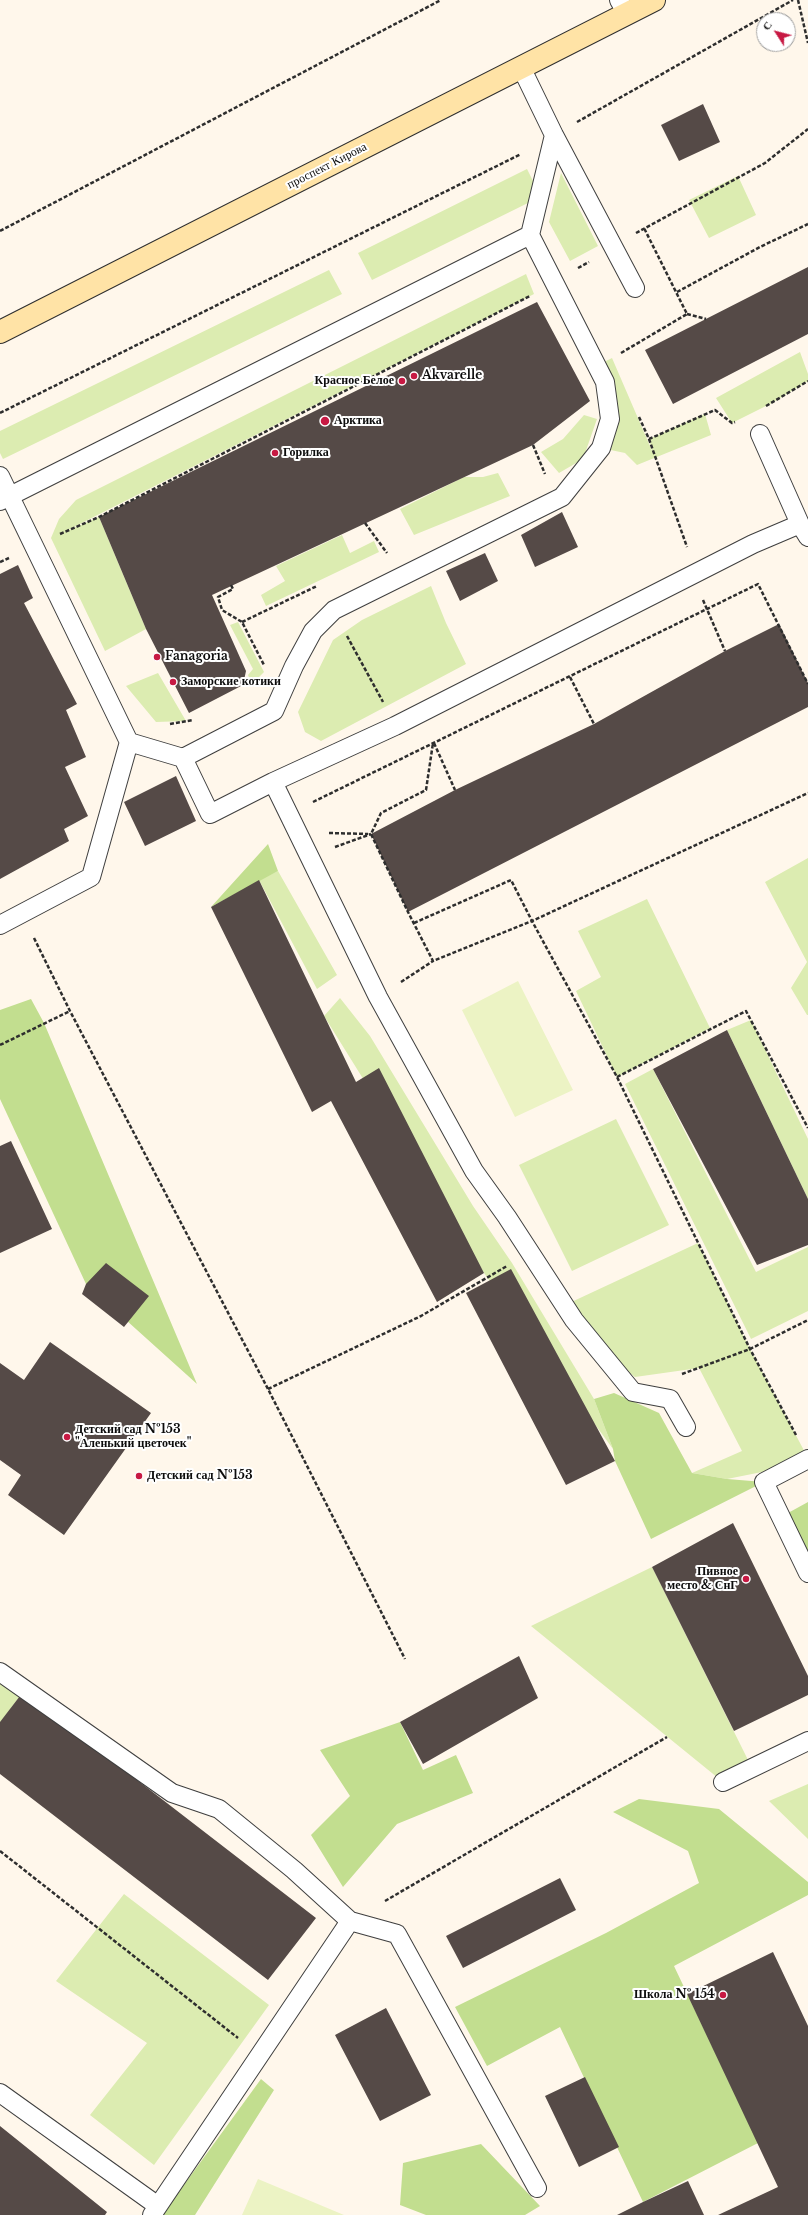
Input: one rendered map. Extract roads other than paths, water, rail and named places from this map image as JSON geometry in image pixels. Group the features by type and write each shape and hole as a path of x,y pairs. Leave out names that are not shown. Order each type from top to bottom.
{"street":[{"name":"проспект Кирова","path":"0,332 521,67 623,7 654,0"}],"lane":[{"path":"521,67 554,135 635,288"},
{"path":"129,742 183,758 274,711 294,666 313,631 334,610 562,497 601,448 610,419 605,382 530,235 554,135"},
{"path":"5,499 530,235"},
{"path":"183,758 210,814 273,782 395,726 753,544 804,531 760,434"},
{"path":"0,476 5,499 129,742 91,877 23,914 0,924"},
{"path":"273,782 290,814 378,997 474,1171 578,1326 633,1392 670,1399 686,1427"},
{"path":"808,1459 764,1482 808,1573"},
{"path":"0,1672 172,1794 219,1809 294,1870 350,1921 397,1934 537,2188"},
{"path":"723,1782 808,1741"},
{"path":"0,2093 155,2210 350,1921"}],"place":[{"name":"Akvarelle","path":"414,376"},
{"name":"Красное Белое","path":"402,381"},
{"name":"Арктика","path":"325,421"},
{"name":"Горилка","path":"275,453"},
{"name":"Fanagoria","path":"157,657"},
{"name":"Заморские котики","path":"173,682"},
{"name":"Детский сад №153 \"Аленький цветочек\"","path":"67,1437"},
{"name":"Детский сад №153","path":"139,1476"},
{"name":"Пивное место & СнГ","path":"746,1579"},
{"name":"Школа № 154","path":"723,1995"}]}
